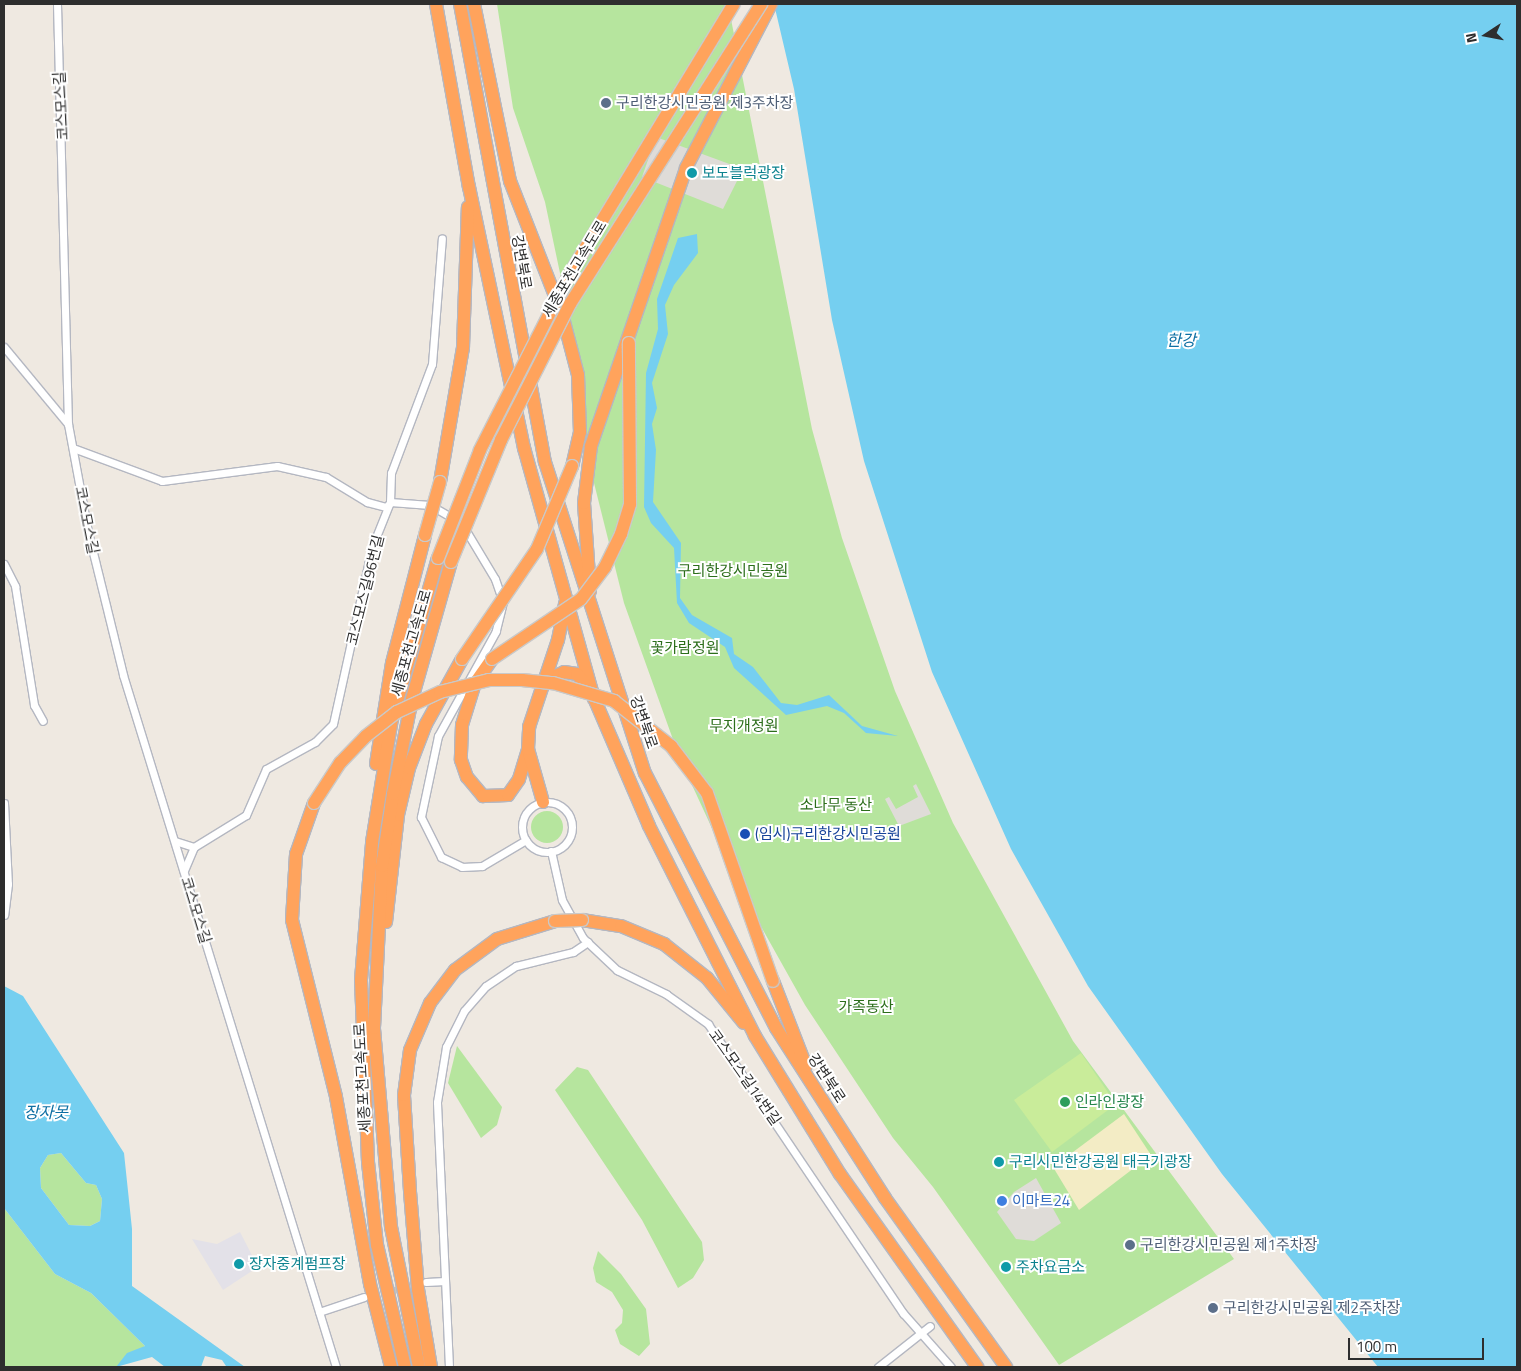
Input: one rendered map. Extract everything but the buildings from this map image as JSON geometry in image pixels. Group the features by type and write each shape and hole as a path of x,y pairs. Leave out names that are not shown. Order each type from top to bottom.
{"highway":[{"path":"436,4 469,187 524,448 565,601 594,698 649,826 755,1036 840,1174 977,1367"},
{"name":"강변북로","path":"460,4 533,406 553,492 628,730 671,828 756,993 815,1089 1006,1367"},
{"path":"377,996 398,816 409,768 426,724 462,659 537,549 572,466 580,432 578,376 571,344 510,181 474,4"},
{"name":"세종포천고속도로","path":"405,1367 378,1245 370,1181 361,1073 361,980 372,842 392,720 438,558 480,450 569,275 734,4"},
{"name":"세종포천고속도로","path":"419,1367 391,1227 376,1083 381,876 393,794 412,699 451,562 501,440 570,304 761,4"},
{"path":"592,613 584,503 591,446 629,342 686,168 771,4"},
{"path":"361,980 359,882 375,765 392,663 424,535 440,482 463,346 469,187"},
{"path":"565,601 558,640 541,682 529,727 528,749 519,779 508,795 483,796 467,777 461,760 462,725 475,683 492,660 581,599 605,567 622,534 630,504 629,342"},
{"path":"541,682 554,673 577,674 594,698"},
{"path":"391,1367 370,1284 336,1097 292,920 296,854 314,803 340,763 366,736 397,712 440,692 489,680 522,680 553,683 614,701 671,746 707,793 773,981 815,1089"},
{"path":"528,749 543,802"},
{"path":"431,1367 418,1289 404,1095 410,1050 430,1003 455,970 497,940 555,921 582,920 635,931 678,953 707,978 755,1036"},
{"path":"992,1349 1010,1367"}],"street":[{"name":"코스모스길","path":"57,4 68,424 110,628 336,1367"},
{"name":"코스모스길96번길","path":"194,847 246,815 266,769 315,742 333,724 372,547 390,502 391,473 400,444 432,364 442,238"},
{"path":"4,347 68,424"},
{"path":"73,448 162,481 277,466 326,477 367,502 386,506 390,502 430,505 461,523 495,579 503,602 496,631 438,736 421,817 428,837 441,857 462,867 482,866 526,840"},
{"path":"4,564 15,586 34,705 43,721"},
{"path":"543,802 557,804 571,819 568,840 551,851 537,849 526,840 525,816 543,802"},
{"path":"4,803 8,884 4,914"},
{"path":"175,841 194,847 184,872"},
{"name":"코스모스길14번길","path":"551,851 562,900 588,942 617,970 666,994 708,1024 903,1313 923,1331 951,1367"},
{"path":"449,1367 437,1102 446,1047 464,1011 486,986 516,966 573,952 588,942"},
{"path":"426,1282 444,1281"},
{"path":"319,1312 364,1297"},
{"path":"878,1367 930,1326"}],"shaded area":[{"name":"보도블럭광장","path":"656,137 743,169 723,209 642,177"},
{"path":"916,784 931,814 899,826 885,799 889,797 896,809 918,797 913,786"},
{"path":"1036,1178 1061,1223 1034,1241 1016,1239 997,1212 1014,1192"},
{"path":"240,1232 258,1267 223,1290 192,1239 217,1244"}],"green space":[{"name":"구리한강시민공원","path":"497,4 728,4 812,429 842,538 895,691 953,823 1073,1041 1234,1259 1059,1365 933,1187 893,1138 805,1005 740,889 680,759 624,603 582,435 580,368 545,202 513,108"},
{"path":"547,811 558,816 563,827 558,838 547,843 536,838 531,827 536,816"},
{"path":"457,1046 502,1107 497,1125 481,1138 448,1083"},
{"name":"인라인광장","path":"1081,1053 1116,1104 1052,1152 1014,1100"},
{"path":"577,1067 588,1070 702,1242 704,1260 693,1278 678,1288 642,1220 555,1090"},
{"path":"61,1153 86,1183 96,1185 102,1199 100,1221 90,1226 69,1225 41,1188 40,1168 48,1155"},
{"path":"4,1208 55,1274 91,1293 145,1346 116,1367 4,1367"},
{"path":"598,1251 621,1274 646,1309 650,1344 639,1356 620,1344 615,1330 622,1323 623,1310 612,1292 596,1282 593,1268"}],"sand":[{"path":"1124,1114 1151,1155 1079,1210 1053,1167"}],"water":[{"name":"한강","path":"774,4 1517,4 1517,1367 1378,1367 1222,1174 1088,986 1011,849 932,672 864,461 832,320 794,89"},
{"path":"697,234 698,253 674,285 665,305 668,334 652,383 657,408 652,424 656,450 653,502 681,543 680,598 692,615 732,638 734,654 753,667 781,703 797,705 829,695 862,726 898,736 866,733 844,713 827,706 786,715 734,668 725,647 689,623 677,603 674,548 651,523 644,507 646,373 658,329 657,299 678,238"},
{"name":"장자못","path":"4,986 23,996 124,1153 132,1229 132,1286 245,1367 226,1366 222,1360 205,1356 201,1367 165,1367 152,1357 116,1367 127,1353 145,1346 91,1293 55,1274 4,1208","holes":["61,1153 86,1183 96,1185 102,1199 100,1221 90,1226 69,1225 41,1188 40,1168 48,1155"]}],"tunnel":[{"path":"372,1295 420,1284"}],"place":[{"name":"구리한강시민공원 제3주차장","path":"606,103"},
{"name":"보도블럭광장","path":"692,173"},
{"name":"(임시)구리한강시민공원","path":"745,834"},
{"name":"인라인광장","path":"1065,1102"},
{"name":"구리시민한강공원 태극기광장","path":"999,1162"},
{"name":"이마트24","path":"1002,1201"},
{"name":"구리한강시민공원 제1주차장","path":"1130,1245"},
{"name":"장자중계펌프장","path":"239,1264"},
{"name":"주차요금소","path":"1006,1267"},
{"name":"구리한강시민공원 제2주차장","path":"1213,1308"}],"park label":[{"name":"꽃가람정원","path":"685,648"},
{"name":"무지개정원","path":"744,726"},
{"name":"소나무 동산","path":"836,805"},
{"name":"가족동산","path":"866,1007"}]}
